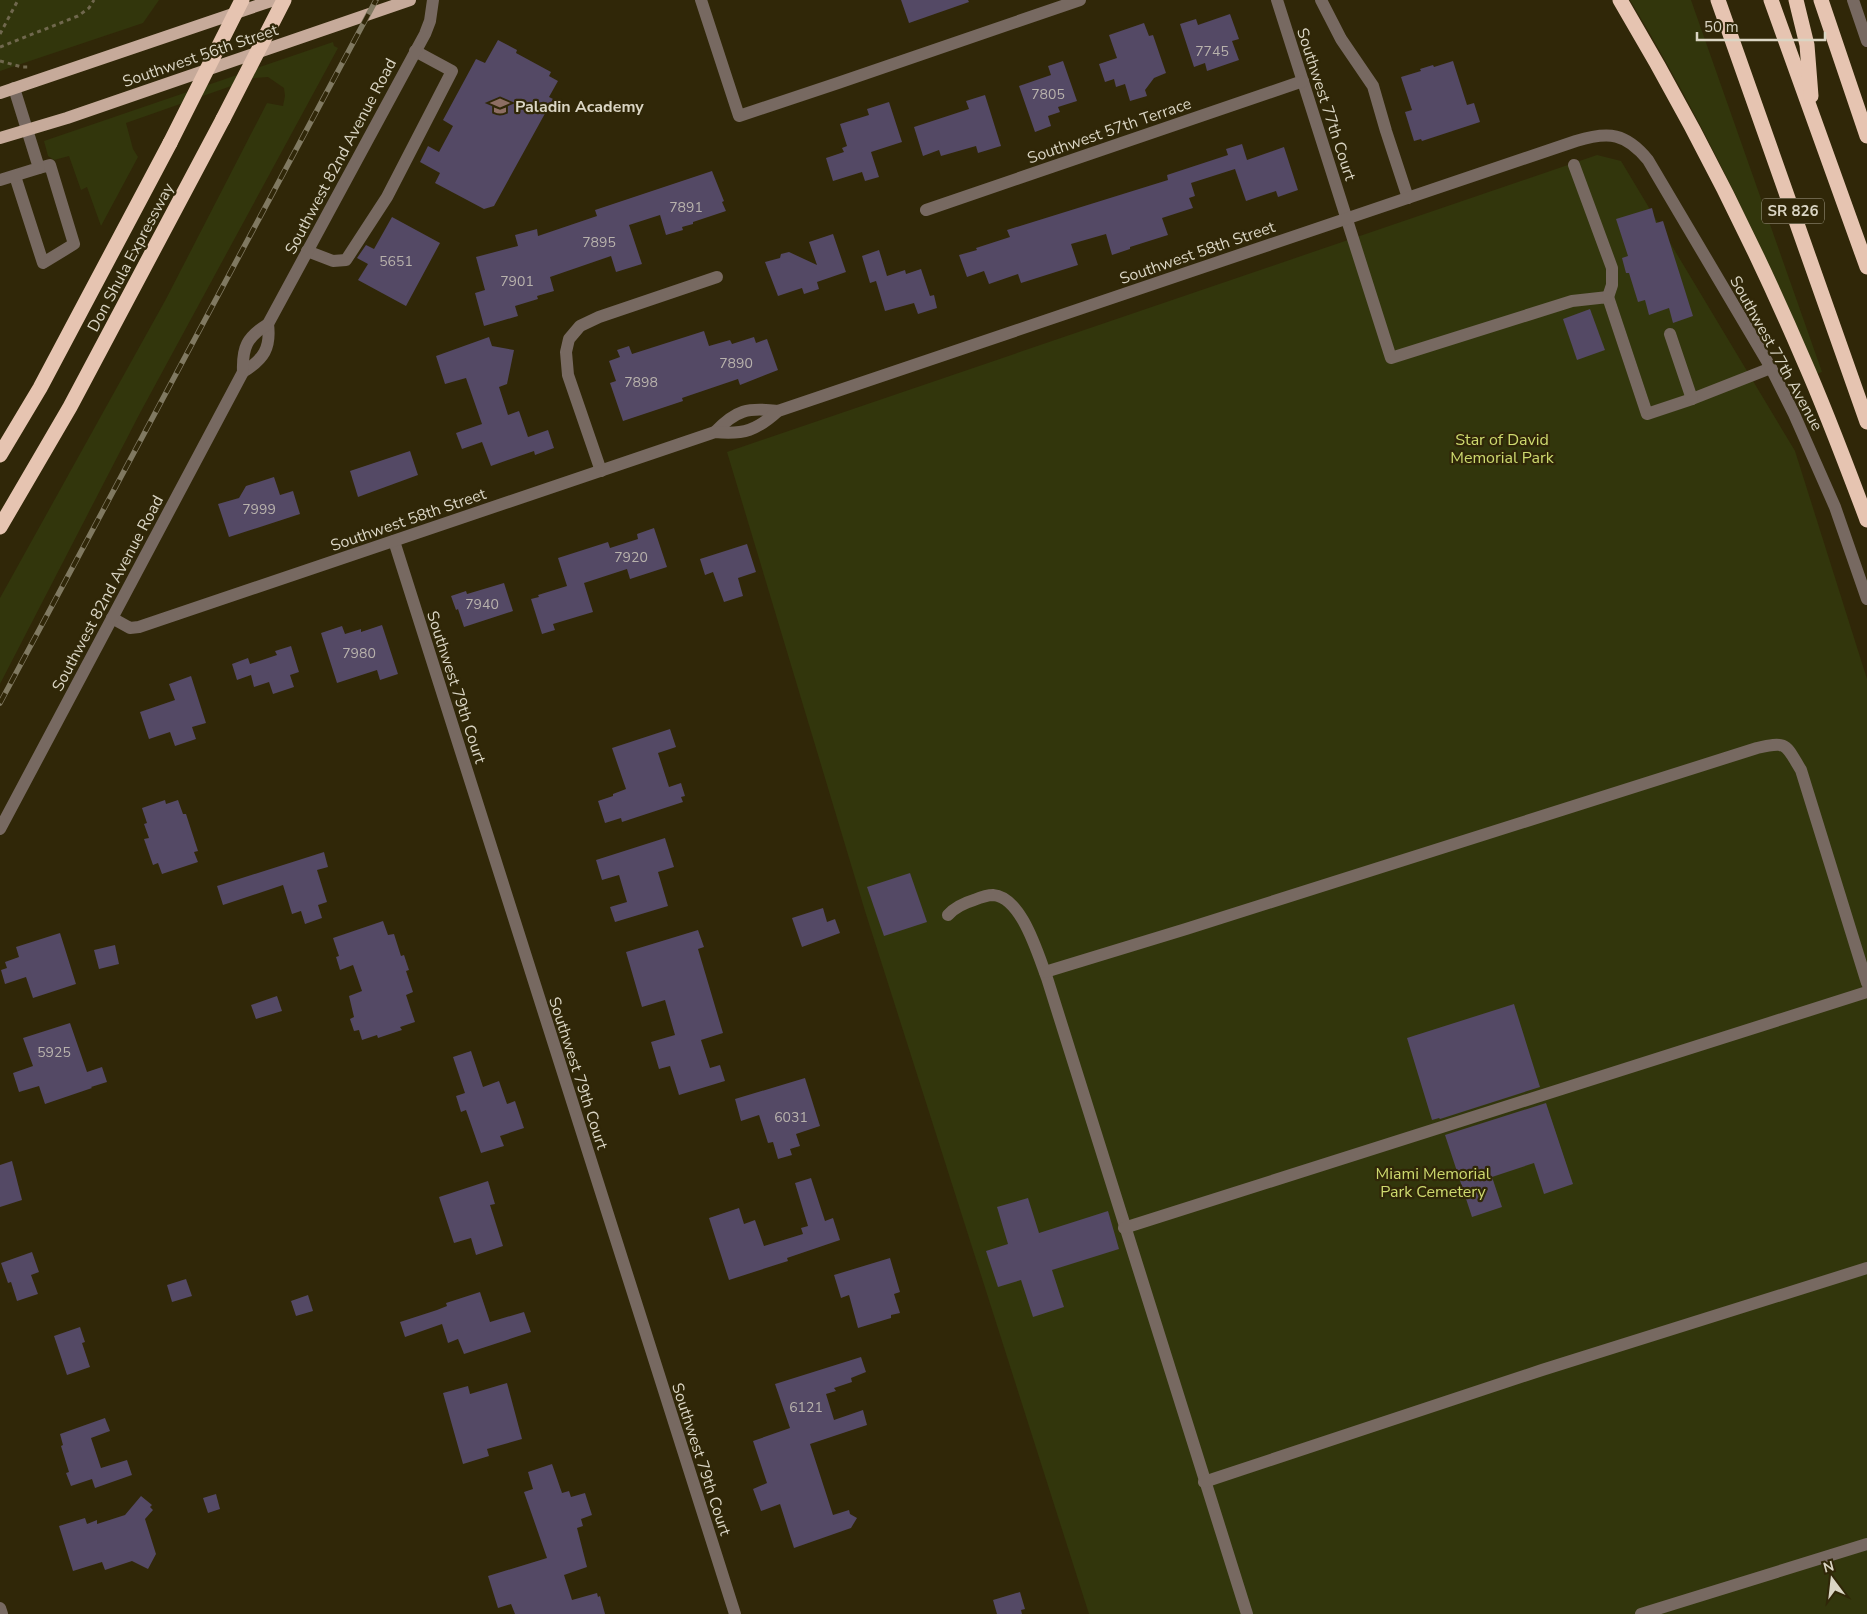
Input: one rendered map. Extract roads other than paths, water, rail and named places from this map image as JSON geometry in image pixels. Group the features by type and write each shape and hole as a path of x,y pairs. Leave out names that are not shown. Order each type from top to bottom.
{"highway":[{"name":"Don Shula Expressway","path":"0,455 40,388 170,143 242,0"},
{"name":"Don Shula Expressway","path":"0,527 70,407 284,0"},
{"path":"1620,0 1697,136 1765,273 1816,389 1867,520"},
{"name":"SR 826","path":"1718,0 1867,422"},
{"name":"SR 826","path":"1771,0 1867,268"},
{"path":"1796,0 1808,45 1812,113"},
{"path":"1821,0 1867,136"}],"main road":[{"name":"Southwest 56th Street","path":"0,93 274,0"},
{"name":"Southwest 56th Street","path":"0,138 67,118 410,0"}],"street":[{"name":"Southwest 82nd Avenue Road","path":"243,372 243,359 247,343 258,330 268,324 430,22 433,0"},
{"path":"701,0 738,116 1080,0"},
{"name":"Southwest 77th Court","path":"1277,0 1391,358 1572,300 1608,297"},
{"path":"1853,0 1867,41"},
{"path":"1324,1 1341,39 1373,86 1408,198"},
{"path":"307,251 333,261 346,260 387,196 419,138 452,71 415,51"},
{"name":"Southwest 57th Terrace","path":"926,210 1303,81"},
{"path":"14,88 39,168"},
{"name":"Southwest 58th Street","path":"715,432 729,419 746,410 778,410 1586,138 1609,135 1628,140"},
{"name":"Southwest 77th Avenue","path":"1628,140 1642,152 1654,169 1771,368 1821,472 1846,535 1867,599"},
{"path":"0,180 50,165 74,244 43,263 15,176"},
{"path":"1574,165 1612,268 1612,285 1608,297 1647,414 1692,399 1771,368"},
{"path":"600,471 568,375 566,352 569,339 580,326 594,318 717,277"},
{"name":"Southwest 82nd Avenue Road","path":"0,829 243,372 265,352 270,338 268,324"},
{"path":"1670,334 1692,399"},
{"name":"Southwest 58th Street","path":"112,618 130,628 139,627 715,432 740,433 754,429 767,421 778,410"},
{"name":"Southwest 79th Court","path":"394,541 735,1614"},
{"path":"1045,972 1756,748 1776,744 1784,745 1790,751 1801,770 1867,983"},
{"path":"948,915 954,909 980,897 993,895 1009,901 1031,935 1045,972 1247,1614"},
{"path":"1124,1228 1867,992"},
{"path":"1204,1482 1533,1373 1867,1268"},
{"path":"1641,1614 1867,1544"},
{"path":"0,1608 2,1614"}],"railway":[{"path":"0,703 376,0"}],"place":[{"name":"Paladin Academy","path":"500,106"}],"park label":[{"name":"Star of David Memorial Park","path":"1502,448"},
{"name":"Miami Memorial Park Cemetery","path":"1433,1182"}]}
